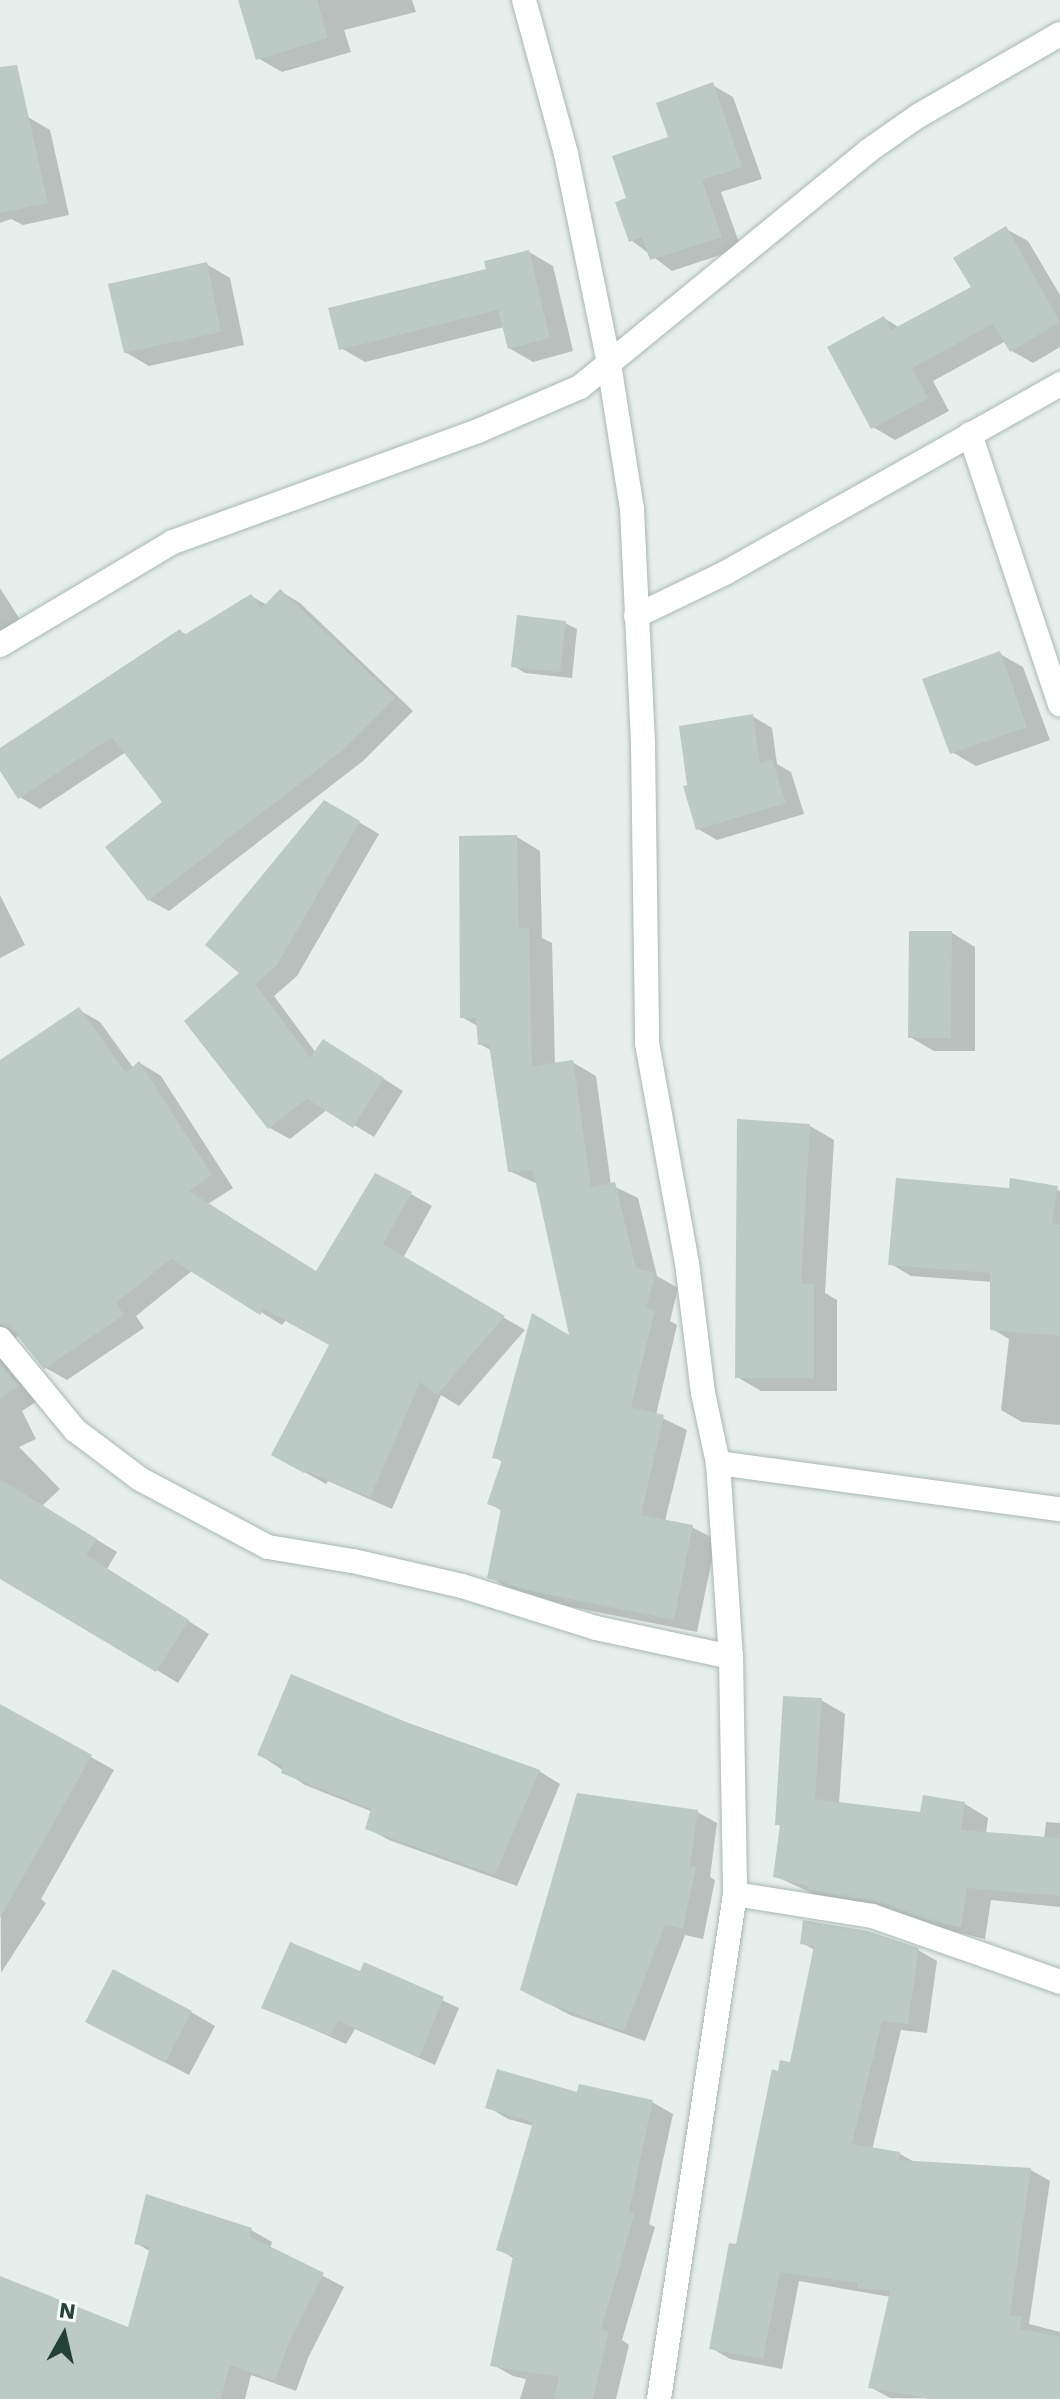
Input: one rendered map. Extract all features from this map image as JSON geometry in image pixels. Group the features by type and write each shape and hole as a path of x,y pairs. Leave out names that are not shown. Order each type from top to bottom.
{"street":[{"path":"524,0 566,154 609,364 632,509 643,745 647,1043 687,1263 703,1393 718,1463 731,1657 735,1894 659,2399"},
{"path":"0,645 173,542 478,431 580,387 868,151 918,116 1060,34"},
{"path":"636,616 725,573 1060,384"},
{"path":"970,434 1060,704"},
{"path":"0,1339 75,1430 140,1479 268,1547 353,1561 462,1586 596,1628 731,1657"},
{"path":"718,1463 1060,1509"},
{"path":"735,1894 872,1916 1060,1982"}],"building":[{"path":"238,0 317,0 328,38 256,60"},
{"path":"17,65 48,203 0,213 0,67"},
{"path":"713,82 742,167 702,180 722,237 650,260 642,237 629,242 615,202 626,198 612,156 668,137 656,103"},
{"path":"1006,226 1060,322 1010,352 993,324 912,368 928,398 871,429 827,347 884,316 891,330 971,287 953,258"},
{"path":"529,250 550,338 508,349 498,310 339,350 328,308 486,269 484,261"},
{"path":"207,262 221,332 124,353 108,284"},
{"path":"280,589 395,698 343,750 148,901 105,847 162,802 112,737 18,799 0,771 0,748 180,629 184,635 251,594 261,609"},
{"path":"517,615 566,621 560,672 511,667"},
{"path":"1000,651 1027,727 950,754 922,679"},
{"path":"753,714 760,763 772,759 786,803 696,830 683,786 687,785 679,726"},
{"path":"324,800 360,821 277,965 255,984 310,1058 323,1039 384,1078 353,1128 307,1099 268,1129 184,1021 239,973 205,945"},
{"path":"517,835 519,928 529,928 532,1066 573,1060 591,1187 615,1182 636,1268 656,1273 646,1308 655,1310 631,1407 664,1415 641,1515 693,1525 674,1620 526,1590 487,1578 501,1509 487,1504 502,1460 492,1458 532,1313 569,1335 533,1170 508,1172 489,1044 478,1045 476,1018 460,1018 459,836"},
{"path":"909,931 952,931 951,1038 908,1038"},
{"path":"79,1007 126,1073 139,1061 212,1175 189,1191 316,1271 375,1173 412,1192 383,1244 505,1316 437,1395 420,1382 370,1498 306,1471 304,1473 271,1455 329,1345 264,1309 260,1315 171,1259 116,1303 124,1315 44,1369 12,1329 0,1324 0,1060"},
{"path":"737,1119 810,1124 801,1284 814,1284 814,1378 735,1378"},
{"path":"896,1178 1009,1188 1010,1178 1058,1186 1052,1224 1060,1225 1060,1336 990,1330 990,1273 888,1265"},
{"path":"0,1363 19,1386 0,1399"},
{"path":"0,1479 97,1539 86,1555 189,1620 156,1672 0,1579"},
{"path":"291,1674 406,1722 540,1770 495,1875 365,1829 371,1809 281,1773 283,1766 257,1755"},
{"path":"783,1696 822,1698 815,1799 920,1812 923,1795 965,1802 961,1830 1060,1838 1060,1896 967,1888 961,1927 936,1922 875,1901 807,1890 808,1886 773,1877 780,1825 775,1825"},
{"path":"0,1704 92,1755 0,1918"},
{"path":"577,1793 698,1810 690,1866 696,1867 683,1929 665,1925 624,2031 548,2004 520,1990"},
{"path":"803,1920 868,1931 919,1948 908,2024 882,2021 852,2144 900,2152 899,2160 1031,2168 1010,2315 1022,2317 1020,2329 1060,2337 1060,2399 929,2399 868,2388 890,2291 857,2288 858,2283 780,2272 763,2359 709,2349 729,2243 736,2244 772,2069 778,2071 780,2060 790,2062 814,1946 800,1944"},
{"path":"290,1942 360,1971 364,1962 444,1997 419,2058 339,2021 330,2036 261,2008"},
{"path":"113,1969 192,2011 165,2063 85,2022"},
{"path":"497,2069 577,2092 579,2084 653,2100 629,2212 635,2213 601,2330 609,2331 593,2399 554,2399 559,2377 490,2366 513,2256 496,2250 533,2122 485,2108"},
{"path":"146,2194 252,2228 249,2236 324,2273 288,2345 275,2381 230,2365 221,2399 0,2399 0,2276 128,2327 150,2247 134,2244"}]}
